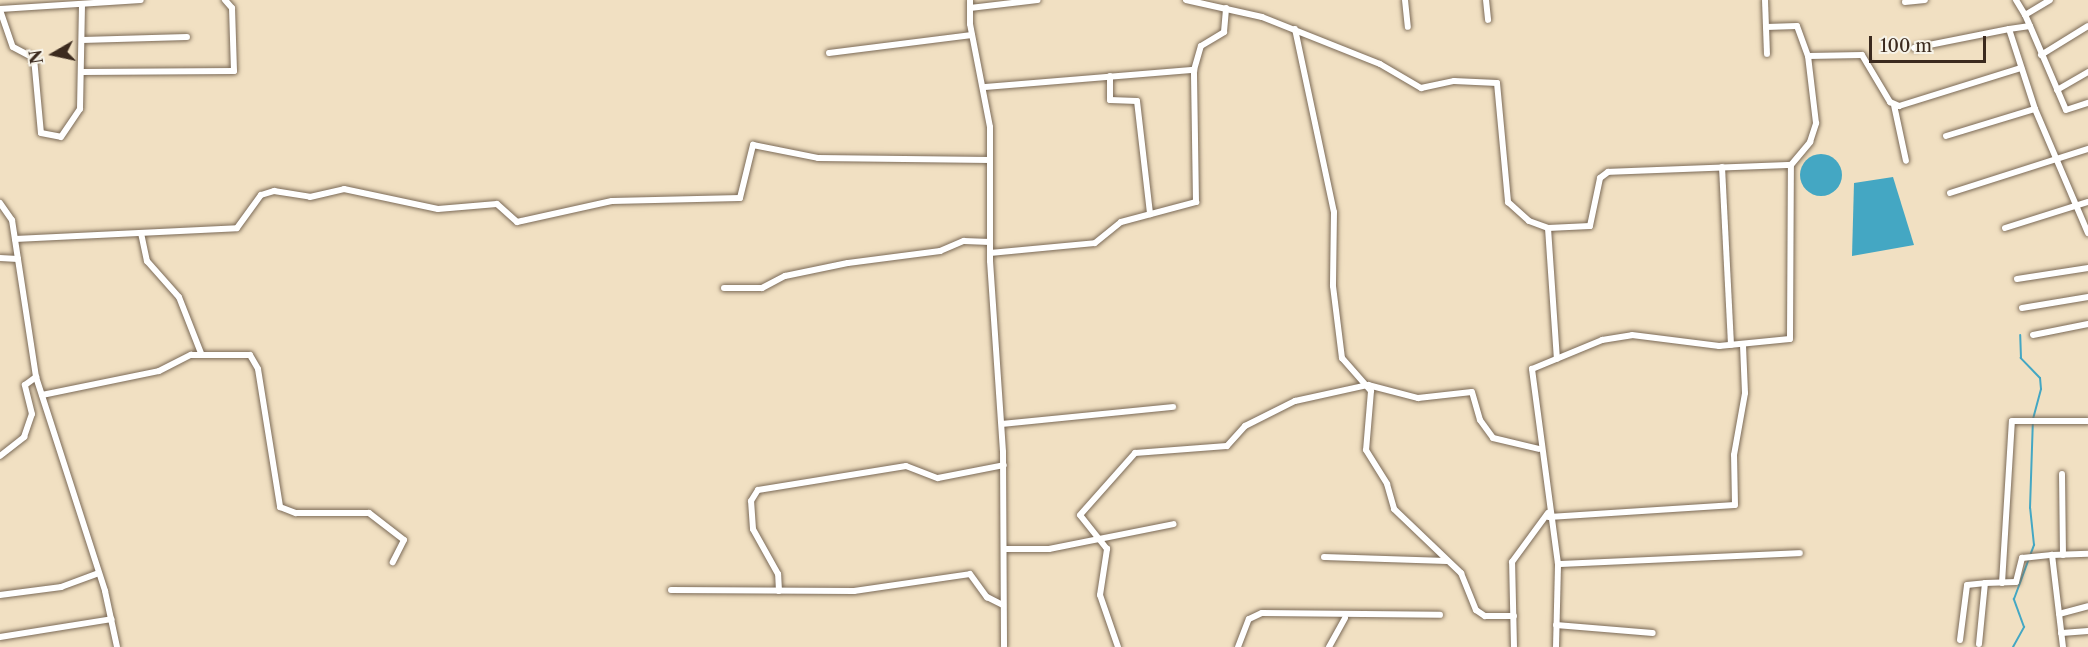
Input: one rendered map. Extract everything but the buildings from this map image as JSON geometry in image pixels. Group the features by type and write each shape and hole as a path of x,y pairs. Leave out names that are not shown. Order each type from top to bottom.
{"street":[{"path":"82,6 80,109 69,121 66,136 45,137 34,58 13,47 0,9 82,6 141,0"},
{"path":"81,72 234,71 232,8 225,0"},
{"path":"970,0 972,35 985,87 990,160 990,253 1004,465 1004,647"},
{"path":"970,8 1038,0"},
{"path":"1186,0 1226,8 1295,29 1421,88 1454,81 1497,83 1506,196 1524,218 1548,228 1590,226 1604,173 1791,165"},
{"path":"1406,0 1408,27"},
{"path":"1486,0 1488,20"},
{"path":"1765,0 1767,54"},
{"path":"1905,3 1924,0"},
{"path":"2016,0 2025,15 2066,110 2088,103"},
{"path":"2025,15 2050,0"},
{"path":"990,253 1095,243 1121,222 1197,200 1194,70 1201,46 1224,32 1226,8"},
{"path":"1556,647 1557,564 1530,373 1602,340 1632,335 1743,345 1782,344 1793,334 1791,165 1810,142 1816,123 1808,56 1797,26 1766,27"},
{"path":"1914,48 2030,26"},
{"path":"2041,55 2088,26"},
{"path":"1295,29 1333,206 1333,286 1341,312 1342,355 1368,385 1368,454 1387,484 1394,509 1464,578 1480,614 1514,616"},
{"path":"2009,29 2035,109 2088,233"},
{"path":"829,53 972,35"},
{"path":"82,40 187,37"},
{"path":"1808,56 1862,55 1894,105 1906,161"},
{"path":"1894,105 1904,106 2021,68"},
{"path":"985,87 1194,70"},
{"path":"2056,90 2088,72"},
{"path":"1110,76 1110,100 1137,101 1150,214"},
{"path":"1946,136 2035,109"},
{"path":"15,238 237,228 261,195 274,191 310,197 338,188 438,209 497,204 517,222 612,201 740,198 752,145 818,158 990,160"},
{"path":"1950,193 2057,161 2088,149"},
{"path":"1722,167 1731,345"},
{"path":"0,202 10,214 15,238 36,377 99,573 117,647"},
{"path":"2005,228 2088,202"},
{"path":"1548,228 1557,359"},
{"path":"141,233 147,261 179,297 201,353"},
{"path":"724,288 765,287 785,276 940,251 964,241 990,242"},
{"path":"0,258 18,259"},
{"path":"2017,279 2088,268"},
{"path":"2022,308 2088,297"},
{"path":"2032,335 2088,324"},
{"path":"1514,647 1512,562 1549,515 1735,505 1743,345"},
{"path":"42,395 159,371 201,353 245,353 256,362 280,507 288,513 369,513 404,540 393,562"},
{"path":"0,456 24,437 32,414 25,385 36,377"},
{"path":"1118,647 1100,595 1107,549 1095,538 1081,513 1135,453 1227,446 1245,426 1295,402 1368,385 1418,398 1472,392 1480,420 1493,438 1539,449"},
{"path":"1002,424 1173,407"},
{"path":"2002,583 2010,426 2016,418 2035,421 2088,422"},
{"path":"779,591 776,570 753,529 751,501 758,490 906,466 938,478 1004,465"},
{"path":"2062,474 2063,555"},
{"path":"1004,549 1049,549 1174,524"},
{"path":"1557,564 1800,553"},
{"path":"1960,640 1966,585 2016,582 2025,556 2088,554"},
{"path":"2052,555 2063,647"},
{"path":"1324,557 1448,561"},
{"path":"0,595 62,587 99,573"},
{"path":"671,590 854,591 969,574 987,597 1003,605"},
{"path":"1979,644 1985,583"},
{"path":"2059,614 2088,606"},
{"path":"1238,647 1256,614 1345,618 1440,615"},
{"path":"1329,647 1345,618"},
{"path":"0,637 112,619"},
{"path":"1556,625 1653,633"},
{"path":"2061,633 2088,631"}],"water":[{"path":"1821,154 1836,160 1842,175 1836,190 1821,196 1806,190 1800,175 1806,160"},
{"path":"1893,177 1914,245 1852,256 1854,183"}],"waterway":[{"path":"2013,647 2024,627 2014,599 2034,545 2030,508 2033,419 2041,389 2040,378 2021,358 2020,335"}]}
